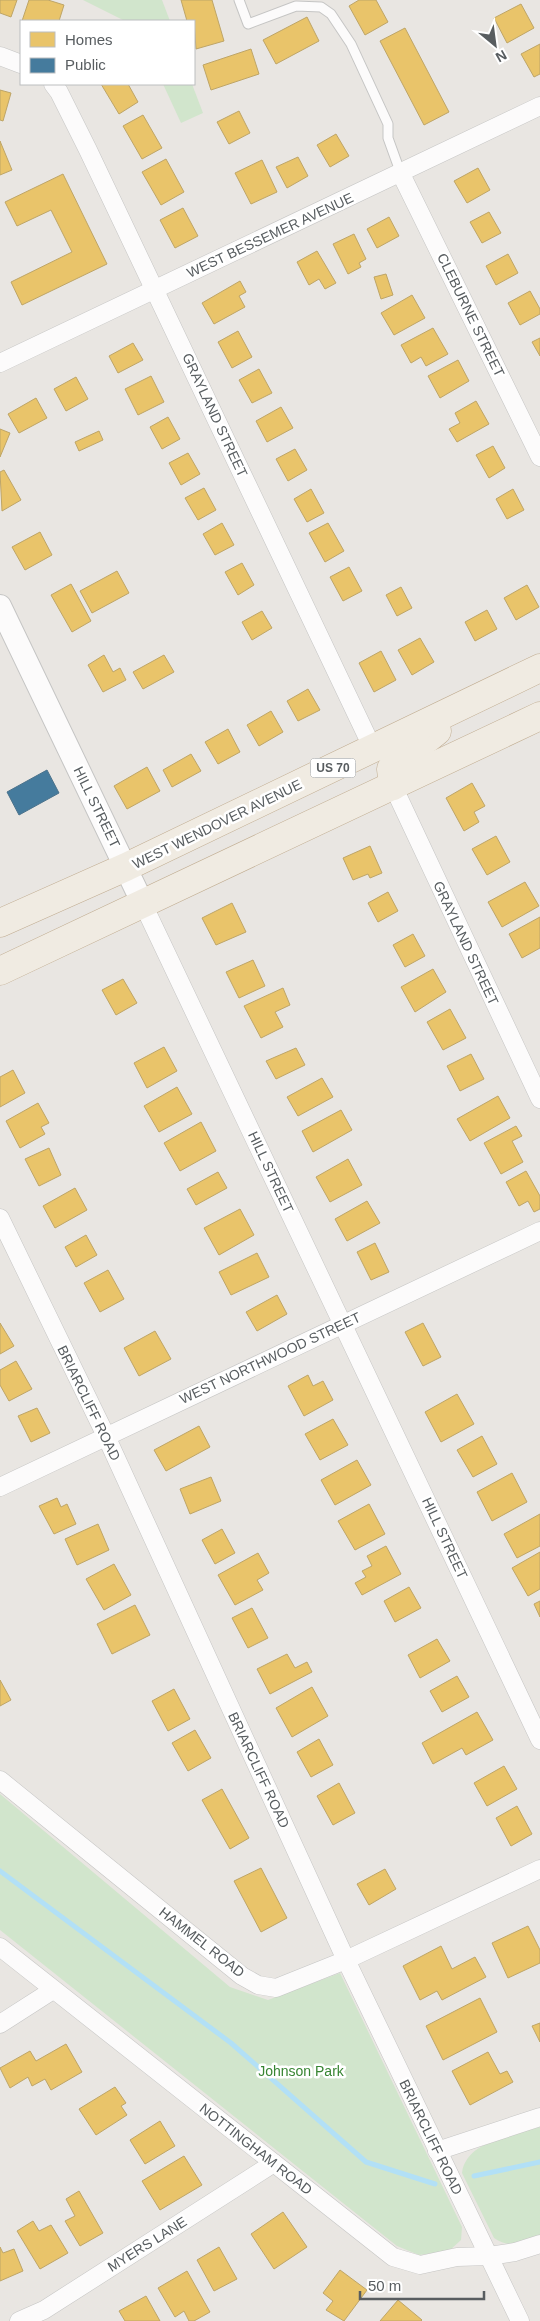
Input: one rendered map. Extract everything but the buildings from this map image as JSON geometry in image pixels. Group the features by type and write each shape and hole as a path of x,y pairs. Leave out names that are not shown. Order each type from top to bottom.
{"highway":[{"name":"WEST WENDOVER AVENUE","path":"0,923 126,867 540,668"},
{"path":"393,786 391,769 398,760 418,747 468,704"},
{"path":"0,971 540,716"}],"street":[{"path":"0,56 20,64"},
{"name":"GRAYLAND STREET","path":"54,85 59,92 155,289 373,749"},
{"name":"WEST BESSEMER AVENUE","path":"0,363 401,174 540,106"},
{"name":"CLEBURNE STREET","path":"401,174 540,457"},
{"name":"HILL STREET","path":"0,606 126,867 540,1740"},
{"name":"GRAYLAND STREET","path":"393,786 540,1099"},
{"name":"BRIARCLIFF ROAD","path":"0,1218 106,1436 346,1960 520,2321"},
{"name":"WEST NORTHWOOD STREET","path":"0,1487 540,1231"},
{"name":"HAMMEL ROAD","path":"0,1780 242,1976 258,1985 276,1988 346,1960 540,1869"},
{"name":"NOTTINGHAM ROAD","path":"0,1947 393,2257 420,2265 457,2257 489,2256 515,2252 540,2244"},
{"path":"0,2024 53,1990"},
{"path":"438,2151 540,2117"},
{"name":"MYERS LANE","path":"19,2321 44,2310 274,2163"}],"lane":[{"path":"239,0 248,24 296,6 321,7 330,14 351,44 388,124 388,138 401,174"}],"green space":[{"path":"83,0 162,0 170,20 123,20"},
{"path":"163,85 192,85 203,113 181,123"},
{"name":"Johnson Park","path":"0,1794 230,1987 268,2000 340,1973 462,2227 461,2240 449,2251 419,2255 397,2246 0,1930"},
{"path":"540,2127 540,2238 516,2244 505,2243 494,2238 462,2173 465,2162 472,2153 482,2146"}],"waterway":[{"path":"0,1871 231,2043 366,2162 435,2184"},
{"path":"474,2176 540,2162"}]}
